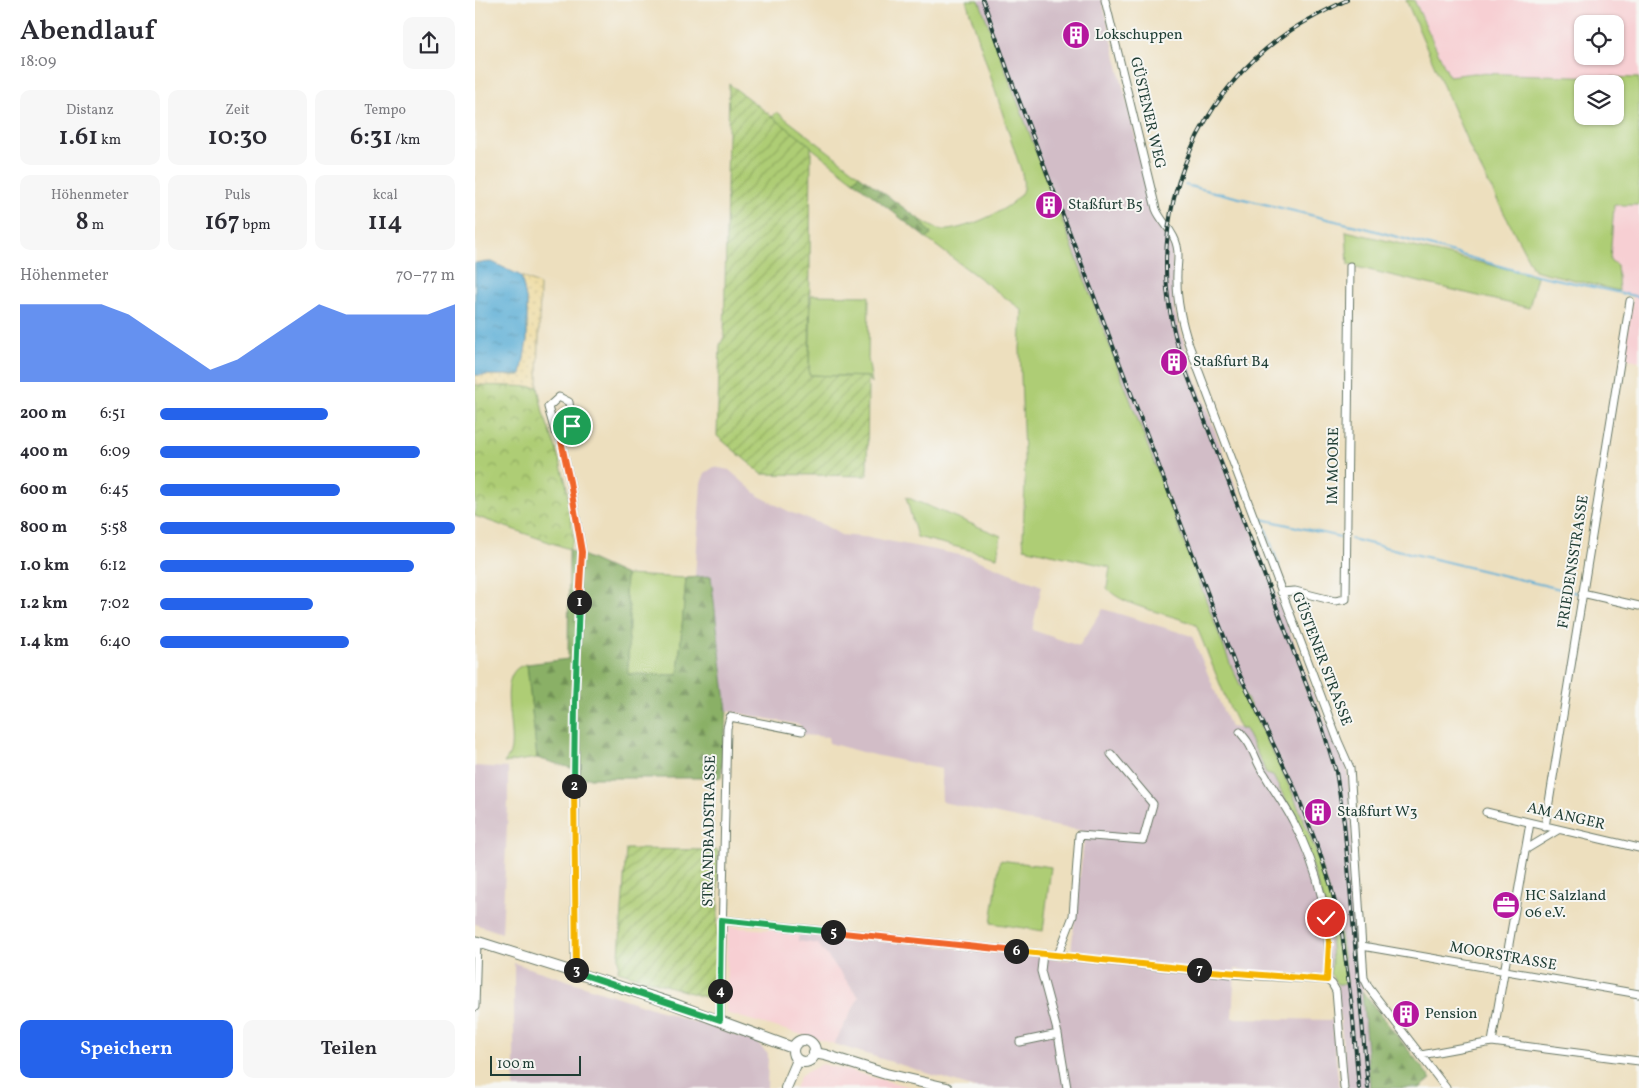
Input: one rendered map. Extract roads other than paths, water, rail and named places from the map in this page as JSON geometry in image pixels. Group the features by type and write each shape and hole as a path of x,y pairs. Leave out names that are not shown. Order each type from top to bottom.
{"main road":[{"path":"476,941 720,1020 793,1048"},
{"path":"800,1041 807,1041 812,1044 814,1053 808,1061 798,1060 793,1054 793,1048 800,1041"},
{"path":"814,1053 825,1054 886,1074 947,1088"},
{"path":"785,1088 798,1060"}],"street":[{"name":"GÜSTENER WEG","path":"1105,0 1156,209 1159,218 1169,228"},
{"name":"GÜSTENER STRASSE","path":"1169,228 1178,248 1178,302 1189,346 1281,592 1350,768 1364,978 1369,988 1446,1088"},
{"name":"IM MOORE","path":"1281,592 1295,591 1335,601 1346,599 1350,266"},
{"name":"FRIEDENSSTRASSE","path":"1545,827 1630,301"},
{"path":"560,436 572,426 569,402 559,397 548,407 555,432 560,436 582,552 575,702 575,972"},
{"path":"1582,593 1639,606"},
{"name":"STRANDBADSTRASSE","path":"720,1020 726,747 727,728 730,717 802,731"},
{"path":"1240,732 1249,743 1264,775 1294,822 1308,854 1326,918 1329,942 1327,980"},
{"path":"1058,955 1073,916 1079,835 1143,840 1153,804 1111,754"},
{"name":"AM ANGER","path":"1486,812 1639,848"},
{"path":"1492,1042 1530,823"},
{"path":"1525,850 1557,830"},
{"path":"721,920 1231,974 1327,980 1336,991 1344,1088"},
{"path":"475,1007 476,941"},
{"name":"MOORSTRASSE","path":"1362,946 1639,994"},
{"path":"1043,954 1041,970 1058,1034 1067,1088"},
{"path":"1020,1042 1058,1034"},
{"path":"1421,1054 1492,1042 1639,1061"}],"water":[{"path":"492,262 521,276 527,303 527,340 521,375 475,375 475,263"}],"waterway":[{"path":"1185,185 1369,229 1514,270 1639,297"},
{"path":"1279,566 1262,519 1340,537"},
{"path":"1351,539 1577,593"}],"railway":[{"path":"983,0 1009,74 1235,665 1295,789 1318,848 1331,886 1342,933 1352,1008 1359,1088"},
{"path":"1347,0 1294,28 1260,54 1236,79 1215,106 1198,136 1184,167 1174,200 1168,234 1166,268 1167,292 1182,361 1321,723 1336,772 1344,822 1368,1088"}],"place":[{"name":"Lokschuppen","path":"1076,35"},
{"name":"Staßfurt B5","path":"1049,205"},
{"name":"Staßfurt B4","path":"1174,362"},
{"name":"Staßfurt W3","path":"1318,812"},
{"name":"HC Salzland 06 e.V.","path":"1506,905"},
{"name":"Pension","path":"1406,1014"}]}
